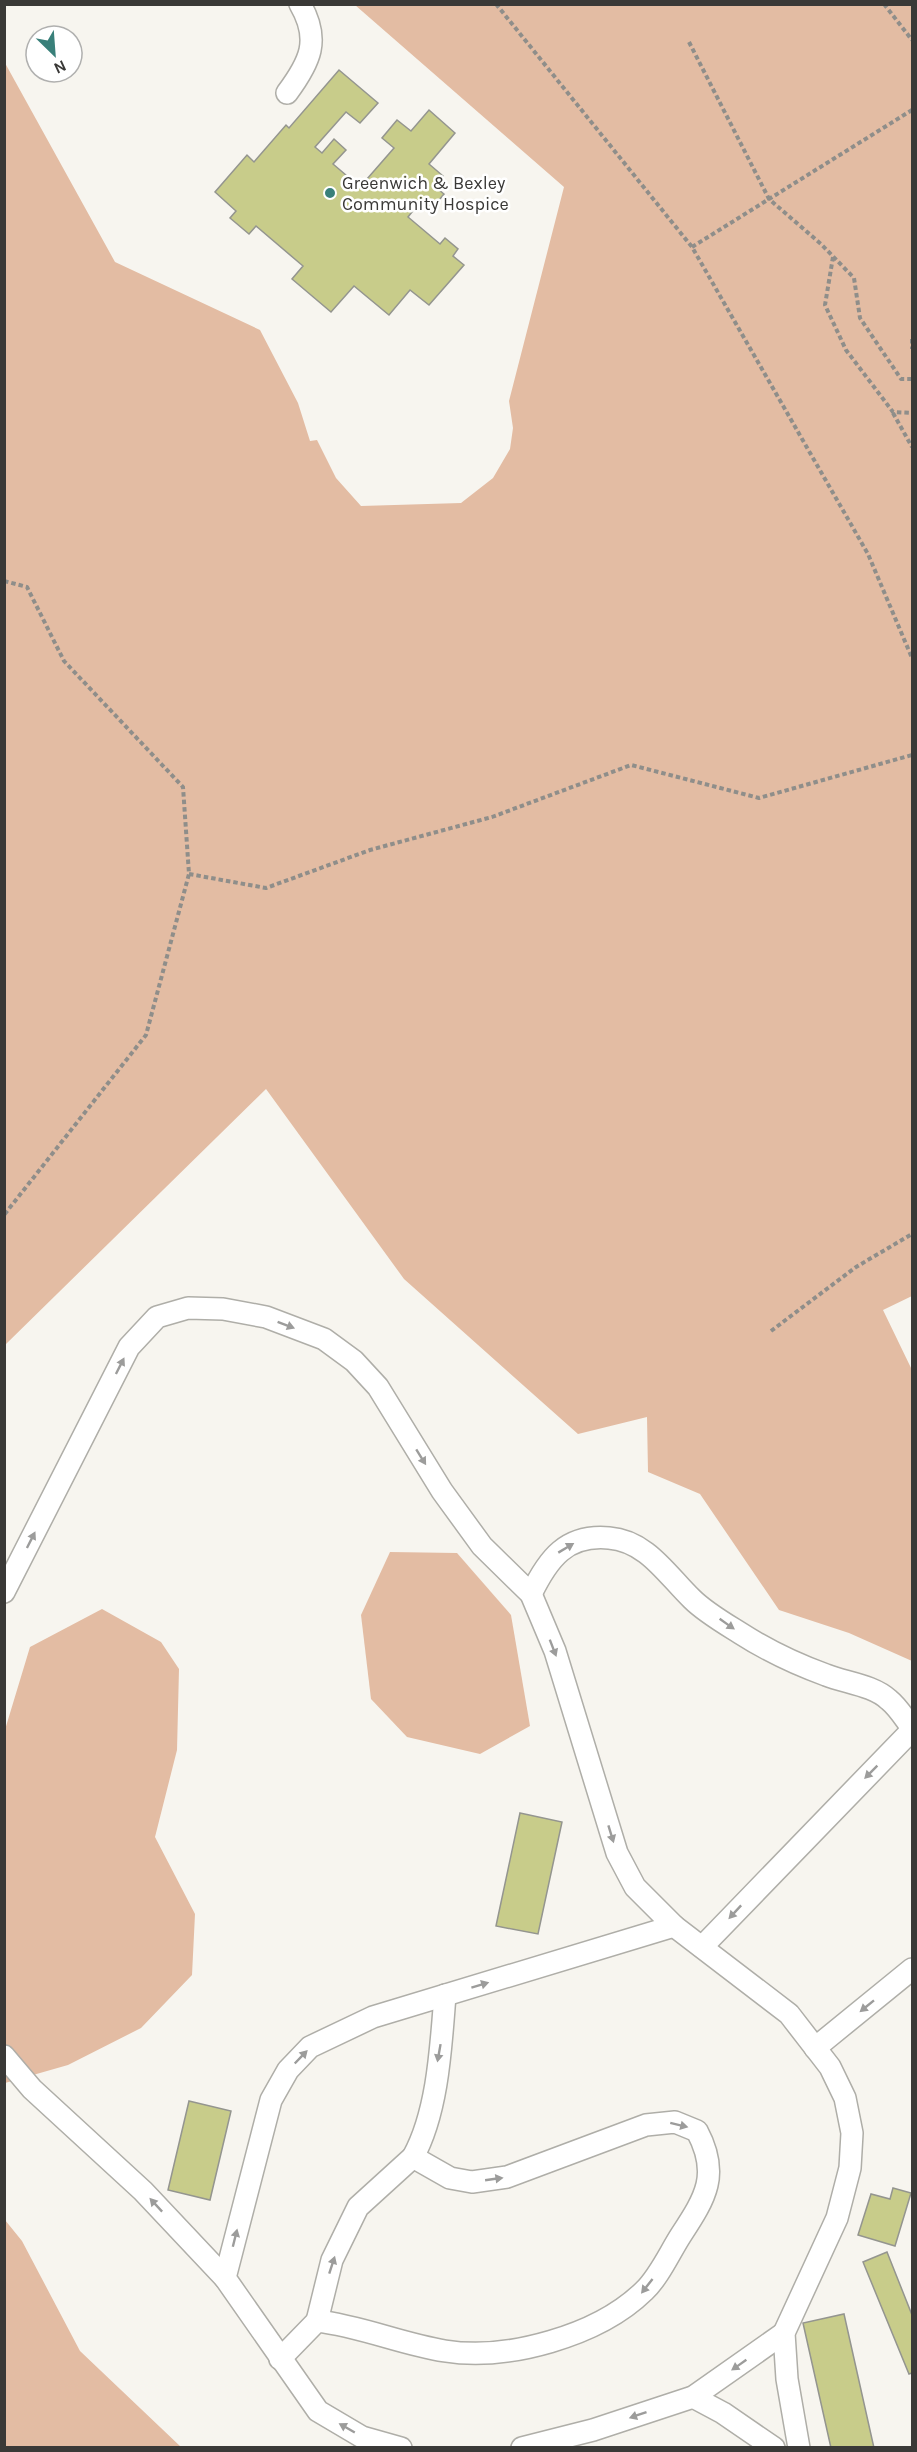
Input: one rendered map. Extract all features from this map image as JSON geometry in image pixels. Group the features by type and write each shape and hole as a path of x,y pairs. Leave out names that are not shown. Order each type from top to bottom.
{"lane":[{"path":"287,93 302,73 310,55 311,34 300,4"},
{"path":"4,1592 129,1347 157,1317 188,1308 223,1309 266,1317 324,1339 354,1361 378,1387 442,1491 482,1546 531,1594 555,1651 617,1853 635,1887 674,1926 789,2014 830,2067 845,2098 852,2133 850,2168 837,2218 784,2333 787,2379 799,2448"},
{"path":"531,1594 541,1573 561,1549 586,1538 611,1538 636,1546 655,1559 693,1600 741,1634 825,1675 877,1691 890,1700 912,1729 702,1947"},
{"path":"225,2278 271,2100 288,2070 310,2048 373,2017 674,1926"},
{"path":"815,2048 912,1969"},
{"path":"280,2359 317,2321 332,2260 358,2207 413,2157 424,2136 441,2044 445,1995"},
{"path":"4,2056 32,2089 143,2191 225,2278 318,2411 362,2437 401,2448"},
{"path":"317,2321 351,2325 444,2351 490,2354 568,2336 608,2318 645,2291 700,2205 710,2172 708,2151 697,2131 675,2122 646,2125 507,2177 481,2181 472,2182 450,2178 413,2157"},
{"path":"522,2448 593,2430 693,2397 784,2333"},
{"path":"693,2397 723,2413 774,2448"}],"path":[{"path":"496,4 692,247 868,554 912,658"},
{"path":"884,4 912,40"},
{"path":"689,42 769,199 833,256 854,278 860,318 901,379 912,379"},
{"path":"692,247 912,110"},
{"path":"833,256 825,305 846,350 893,412 912,447"},
{"path":"912,339 912,349"},
{"path":"893,412 912,413"},
{"path":"4,580 27,587 64,661 183,787 189,874 146,1035 4,1215"},
{"path":"189,874 266,888 370,850 492,817 631,765 759,798 912,755"},
{"path":"771,1331 856,1267 912,1234"}],"shaded area":[{"path":"355,5 912,5 912,1296 883,1310 912,1370 912,1661 849,1633 779,1610 700,1494 648,1472 647,1417 578,1434 404,1279 266,1089 5,1345 5,63 115,262 260,330 298,403 310,441 317,440 336,478 361,506 461,503 493,478 510,449 513,428 509,401 564,187"},
{"path":"390,1552 457,1553 511,1615 530,1726 480,1754 407,1737 371,1699 361,1615"},
{"path":"102,1609 161,1642 179,1669 177,1750 155,1837 195,1914 192,1975 141,2028 68,2065 5,2083 4,1733 30,1647"},
{"path":"5,2220 22,2241 80,2351 181,2447 5,2447"}],"building":[{"name":"Greenwich & Bexley Community Hospice","path":"339,70 378,103 360,123 346,112 315,147 322,153 334,139 346,150 333,164 360,187 394,148 382,138 397,120 411,131 429,110 455,133 429,164 443,176 434,186 444,194 430,211 420,202 408,217 440,244 445,238 458,249 453,256 464,265 429,305 410,290 389,315 354,286 331,312 292,279 303,266 256,226 249,234 230,218 236,211 215,192 247,155 254,162 286,125 289,128"},
{"path":"520,1813 562,1822 538,1934 496,1926"},
{"path":"189,2101 231,2111 210,2200 168,2190"},
{"path":"893,2188 911,2193 895,2246 858,2235 871,2194 890,2199"},
{"path":"887,2252 912,2315 912,2373 909,2374 863,2262"},
{"path":"844,2314 874,2448 831,2448 803,2323"}],"place":[{"name":"Greenwich & Bexley Community Hospice","path":"330,193"}]}
